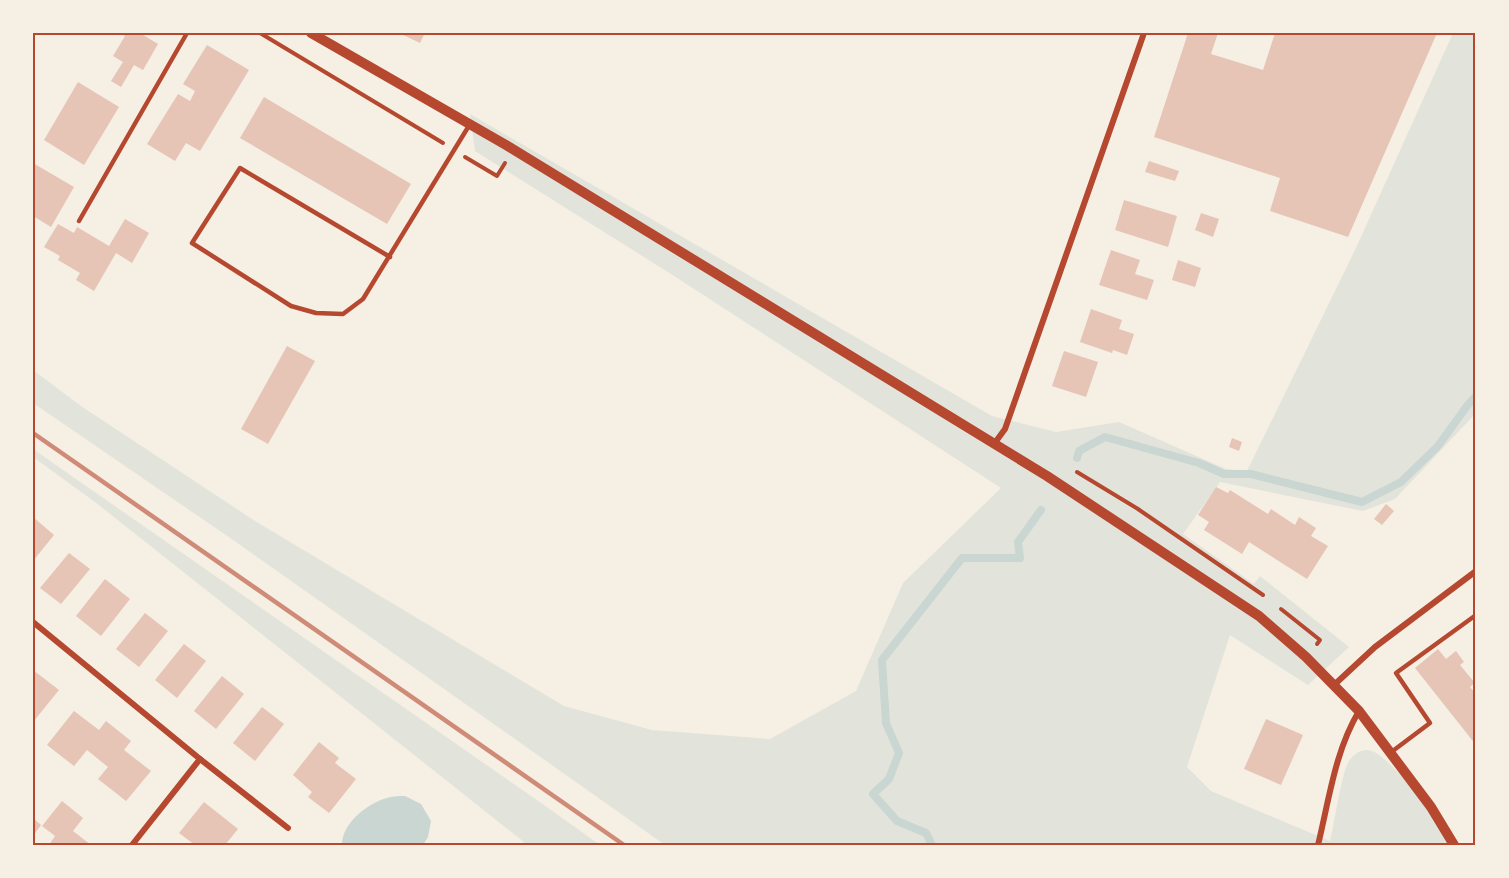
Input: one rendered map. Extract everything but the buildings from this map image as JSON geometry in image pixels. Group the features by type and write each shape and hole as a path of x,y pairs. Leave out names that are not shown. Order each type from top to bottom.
{"street":[{"path":"311,33 470,124 1056,482 1259,616 1359,711 1431,807 1454,845"},
{"path":"994,445 1005,429 1144,33"},
{"path":"1334,685 1375,647 1476,571"},
{"path":"33,622 288,828"},
{"path":"1318,845 1340,753 1349,728 1359,711"},
{"path":"132,845 200,759"}],"lane":[{"path":"79,221 187,33"},
{"path":"390,256 240,168 192,243 291,306 316,313 343,314 363,299 390,256 470,124"},
{"path":"1390,753 1430,723 1396,673 1476,615"}],"path":[{"path":"260,33 497,176 513,150"}],"shaded area":[{"path":"1453,33 1476,33 1476,413 1395,499 1363,511 1220,482 1183,534 1254,584 1260,576 1349,647 1308,685 1230,635 1187,767 1211,791 1330,841 1346,766 1355,755 1362,750 1368,750 1389,763 1401,776 1451,845 665,845 236,542 33,403 33,370 81,406 255,521 564,706 652,730 770,739 856,691 903,583 1001,488 671,274 475,151 470,114 992,416 1056,432 1119,422 1226,469 1247,471 1355,250"},
{"path":"33,449 600,845 523,845 524,842 95,502 33,457"},
{"path":"405,796 421,804 431,821 428,837 423,845 342,845 347,828 366,808 383,799"}],"waterway":[{"path":"1077,458 1079,451 1105,437 1199,463 1224,474 1251,474 1362,502 1401,482 1438,446 1476,396"},
{"path":"932,845 926,833 897,821 873,794 889,779 899,753 886,723 882,660 962,558 1020,558 1018,542 1041,510"}],"railway":[{"path":"33,433 624,845"}]}
